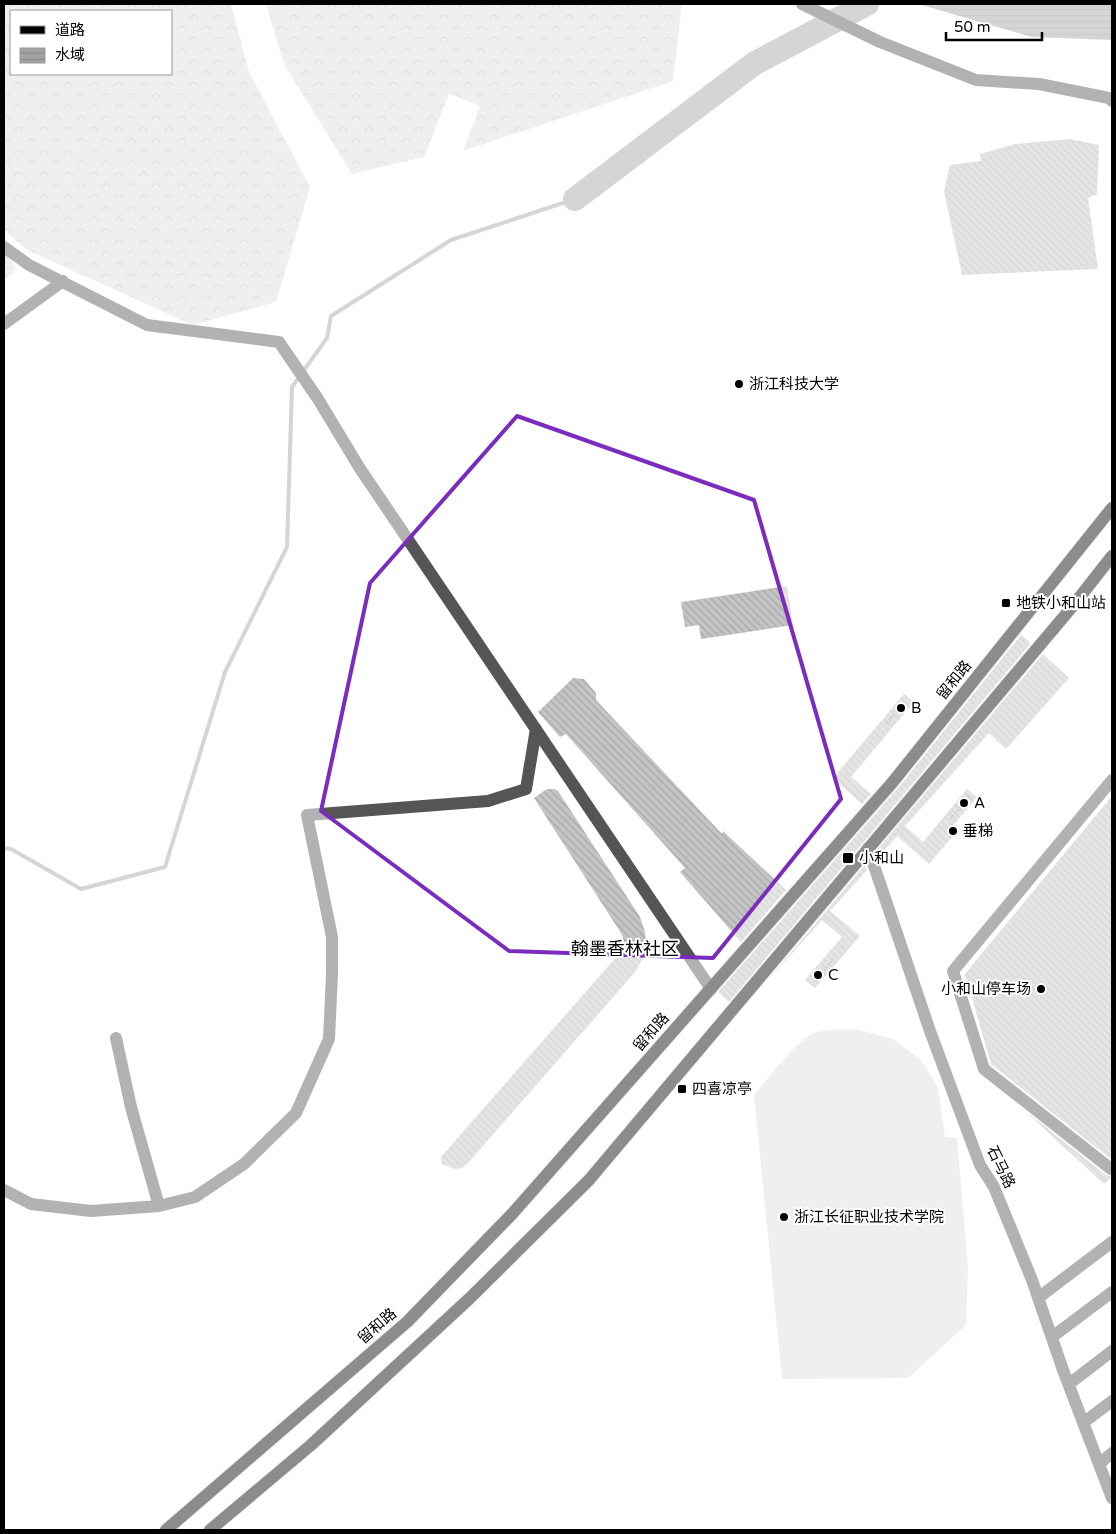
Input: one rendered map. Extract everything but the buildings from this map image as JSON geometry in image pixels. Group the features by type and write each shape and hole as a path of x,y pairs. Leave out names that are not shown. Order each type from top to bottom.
{"main road":[{"name":"留和路","path":"166,1530 407,1322 512,1214 892,782 1112,508"},
{"path":"210,1530 311,1445 456,1311 589,1180 1072,607 1112,556"}],"street":[{"path":"802,4 880,42 976,80 1039,84 1111,98"},
{"path":"4,247 29,265 147,325 278,342 318,400 359,467 711,989"},
{"path":"4,324 63,281"},
{"path":"4,1190 31,1204 91,1211 159,1206 195,1197 244,1164 296,1113 329,1039 332,937 307,815 488,801 526,789 536,729"},
{"path":"1112,780 953,970 984,1069 1112,1168"},
{"name":"石马路","path":"868,848 930,1031 980,1165 994,1187 1038,1298 1068,1384 1112,1498"},
{"path":"116,1038 131,1106 159,1206"},
{"path":"1038,1298 1112,1242"},
{"path":"1052,1337 1112,1292"},
{"path":"1068,1384 1112,1351"},
{"path":"1083,1423 1112,1401"},
{"path":"1099,1464 1112,1454"}],"path":[{"path":"887,723 905,702"},
{"path":"950,819 969,796"},
{"path":"815,981 833,959"}],"highlighted area":[{"path":"517,416 754,500 841,799 713,958 509,951 321,811 370,583"}],"green space":[{"path":"4,4 231,4 249,72 310,187 276,302 193,325 27,250 4,230"},
{"path":"266,4 682,4 673,81 463,151 480,106 449,94 424,157 352,174 284,64"},
{"path":"4,249 16,269 4,281"},
{"path":"825,1030 860,1030 893,1039 921,1060 938,1087 945,1137 957,1138 968,1266 966,1325 908,1378 782,1379 754,1095 791,1051 807,1037"}],"water":[{"path":"918,4 1112,4 1112,40 1032,37"}],"waterway":[{"path":"575,199 755,63 867,4"},
{"path":"4,848 11,849 81,889 165,867 225,672 287,547 292,387 327,338 331,316 451,240 575,199"}],"place":[{"name":"浙江科技大学","path":"739,384"},
{"name":"地铁小和山站","path":"1006,603"},
{"name":"B","path":"901,708"},
{"name":"A","path":"964,803"},
{"name":"垂梯","path":"953,831"},
{"name":"小和山","path":"848,858"},
{"name":"C","path":"818,975"},
{"name":"小和山停车场","path":"1041,989"},
{"name":"四喜凉亭","path":"682,1089"},
{"name":"浙江长征职业技术学院","path":"784,1217"}],"district":[{"name":"翰墨香林社区","path":"625,949"}]}
